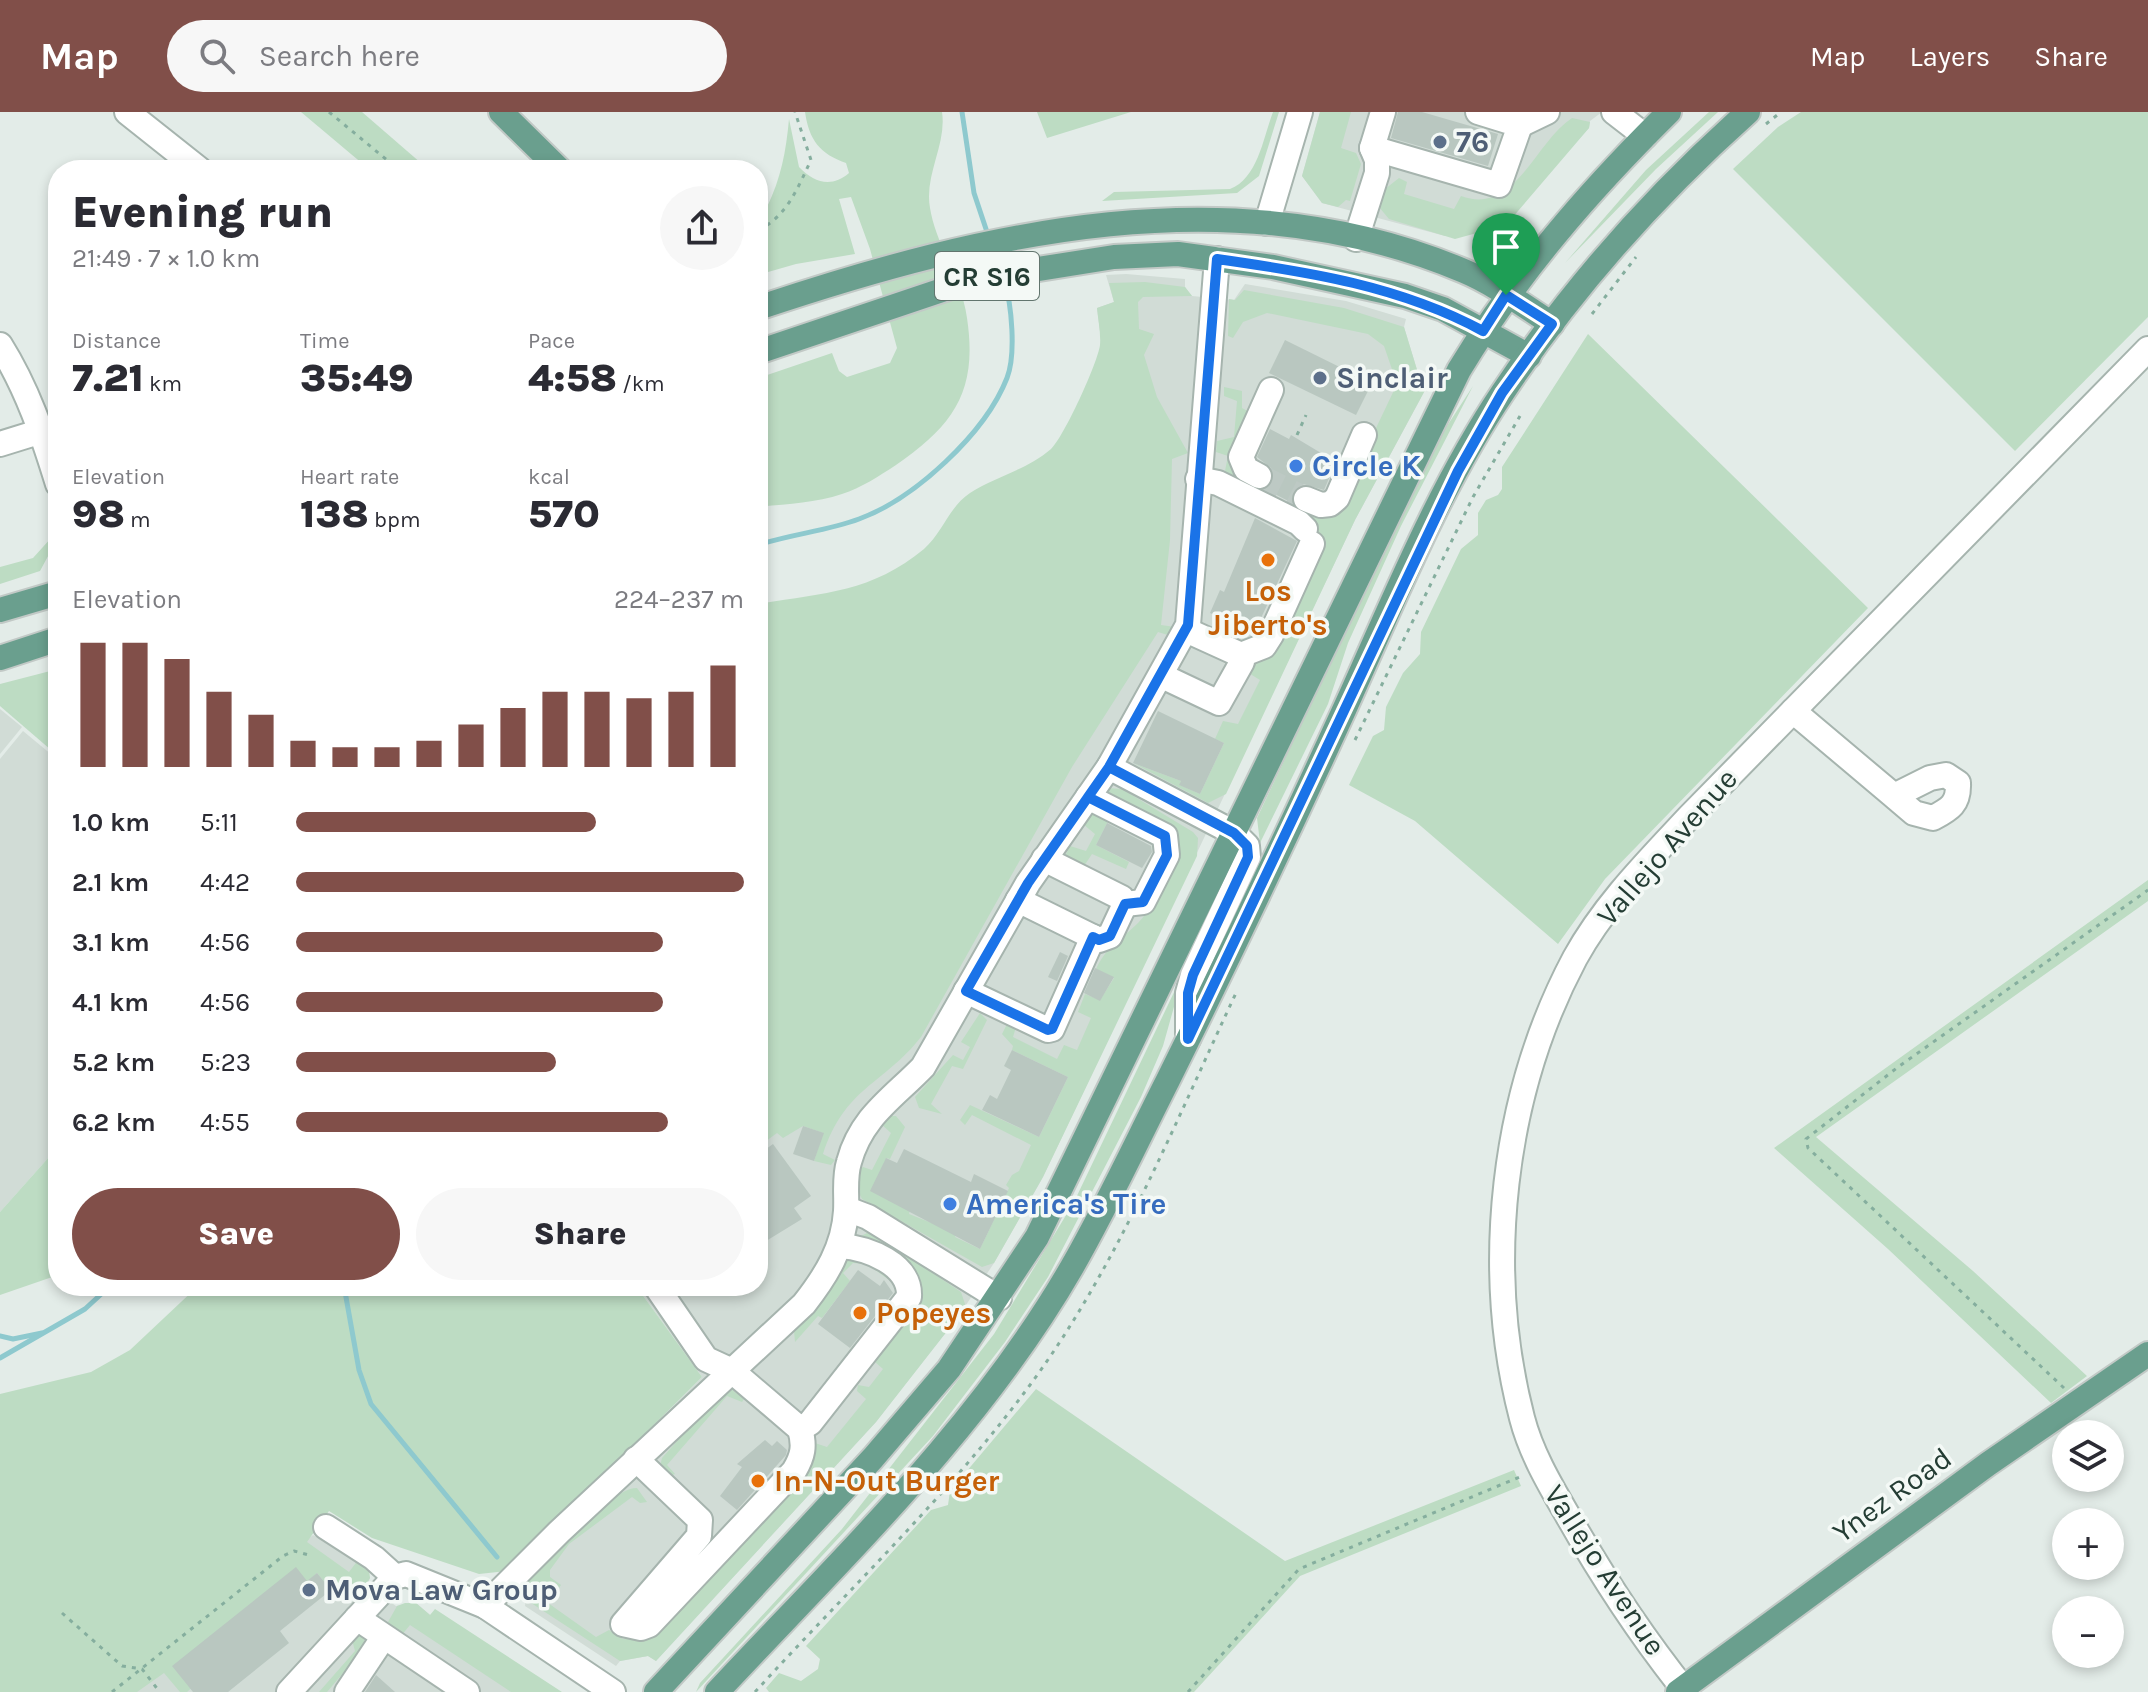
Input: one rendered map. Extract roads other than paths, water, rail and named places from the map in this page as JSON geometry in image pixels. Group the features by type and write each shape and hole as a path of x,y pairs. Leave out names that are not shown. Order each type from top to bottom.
{"main road":[{"path":"501,112 550,160"},
{"path":"656,1692 873,1458 949,1369 999,1298 1037,1237 1072,1168 1414,457 1483,331 1506,295 1581,204 1669,112"},
{"path":"717,1692 910,1485 997,1379 1045,1312 1100,1219 1261,892 1419,547 1486,421 1552,324 1635,222 1674,180 1748,112"},
{"name":"CR S16","path":"768,305 980,243 1101,224 1200,219 1267,223 1356,239 1445,264 1506,295 1552,324"},
{"name":"CR S16","path":"768,348 863,313 975,279 1114,257 1178,254 1351,282 1443,309 1529,356"},
{"path":"0,610 48,596"},
{"path":"0,658 48,642"},
{"name":"Ynez Road","path":"1682,1691 2148,1354"}],"street":[{"path":"127,112 187,160"},
{"path":"1267,223 1300,112"},
{"path":"1356,239 1377,173 1377,160 1372,148 1383,112"},
{"path":"1478,112 1520,125 1547,112"},
{"path":"1614,112 1645,136"},
{"path":"1372,148 1499,185 1520,125"},
{"path":"485,1606 636,1459 804,1304 840,1246 847,1209 848,1162 878,1106 898,1103 923,1067 1018,900 1109,767 1162,676 1186,630 1217,259"},
{"path":"0,345 48,426"},
{"name":"Vallejo Avenue","path":"1682,1691 1602,1577 1541,1468 1522,1419 1501,1280 1507,1184 1522,1096 1545,1027 1576,957 1620,892 2148,349"},
{"path":"1259,476 1246,469 1241,457 1271,390"},
{"path":"0,444 48,430"},
{"path":"1306,499 1321,505 1330,504 1337,498 1364,435"},
{"path":"1186,630 1241,655 1264,646 1308,536 1299,523 1218,483 1198,479"},
{"path":"1162,676 1219,703 1242,662 1241,655"},
{"path":"1793,711 1894,796"},
{"path":"1109,767 1234,833 1247,846 1248,857 1193,975 1188,993 1188,1039"},
{"path":"1088,797 1165,836 1167,855 1143,902 1125,904"},
{"path":"1044,859 1122,898 1125,904"},
{"path":"1018,900 1099,940 1110,936 1125,904"},
{"path":"966,991 1048,1030 1052,1029 1093,937"},
{"path":"847,1209 868,1217 999,1298"},
{"path":"800,1429 810,1423 863,1359 909,1297 910,1286 900,1272 879,1256 864,1249 840,1246"},
{"path":"636,1459 700,1520 702,1527 699,1536 623,1624 641,1628 649,1625 794,1471 803,1450 800,1429 732,1371 706,1359 663,1296"},
{"path":"326,1527 374,1558 395,1577"},
{"path":"289,1692 395,1577 406,1574 485,1606 613,1692"},
{"path":"357,1618 467,1692"},
{"path":"347,1692 383,1638"},
{"path":"332,1692 361,1670"}],"waterway":[{"path":"962,112 974,193 989,238"},
{"path":"768,542 847,523 880,509 924,480 965,442 997,399 1010,368 1012,330 1004,281"},
{"path":"0,1358 85,1309 99,1296"},
{"path":"346,1296 359,1370 371,1404 497,1557"},
{"path":"0,1336 13,1339 42,1333"}],"tunnel":[{"path":"1259,476 1306,499"}],"place":[{"name":"76","path":"1440,142"},
{"name":"Sinclair","path":"1320,378"},
{"name":"Circle K","path":"1296,466"},
{"name":"Los Jiberto's","path":"1268,560"},
{"name":"America's Tire","path":"950,1204"},
{"name":"Popeyes","path":"860,1313"},
{"name":"In-N-Out Burger","path":"758,1481"},
{"name":"Mova Law Group","path":"309,1590"}]}
